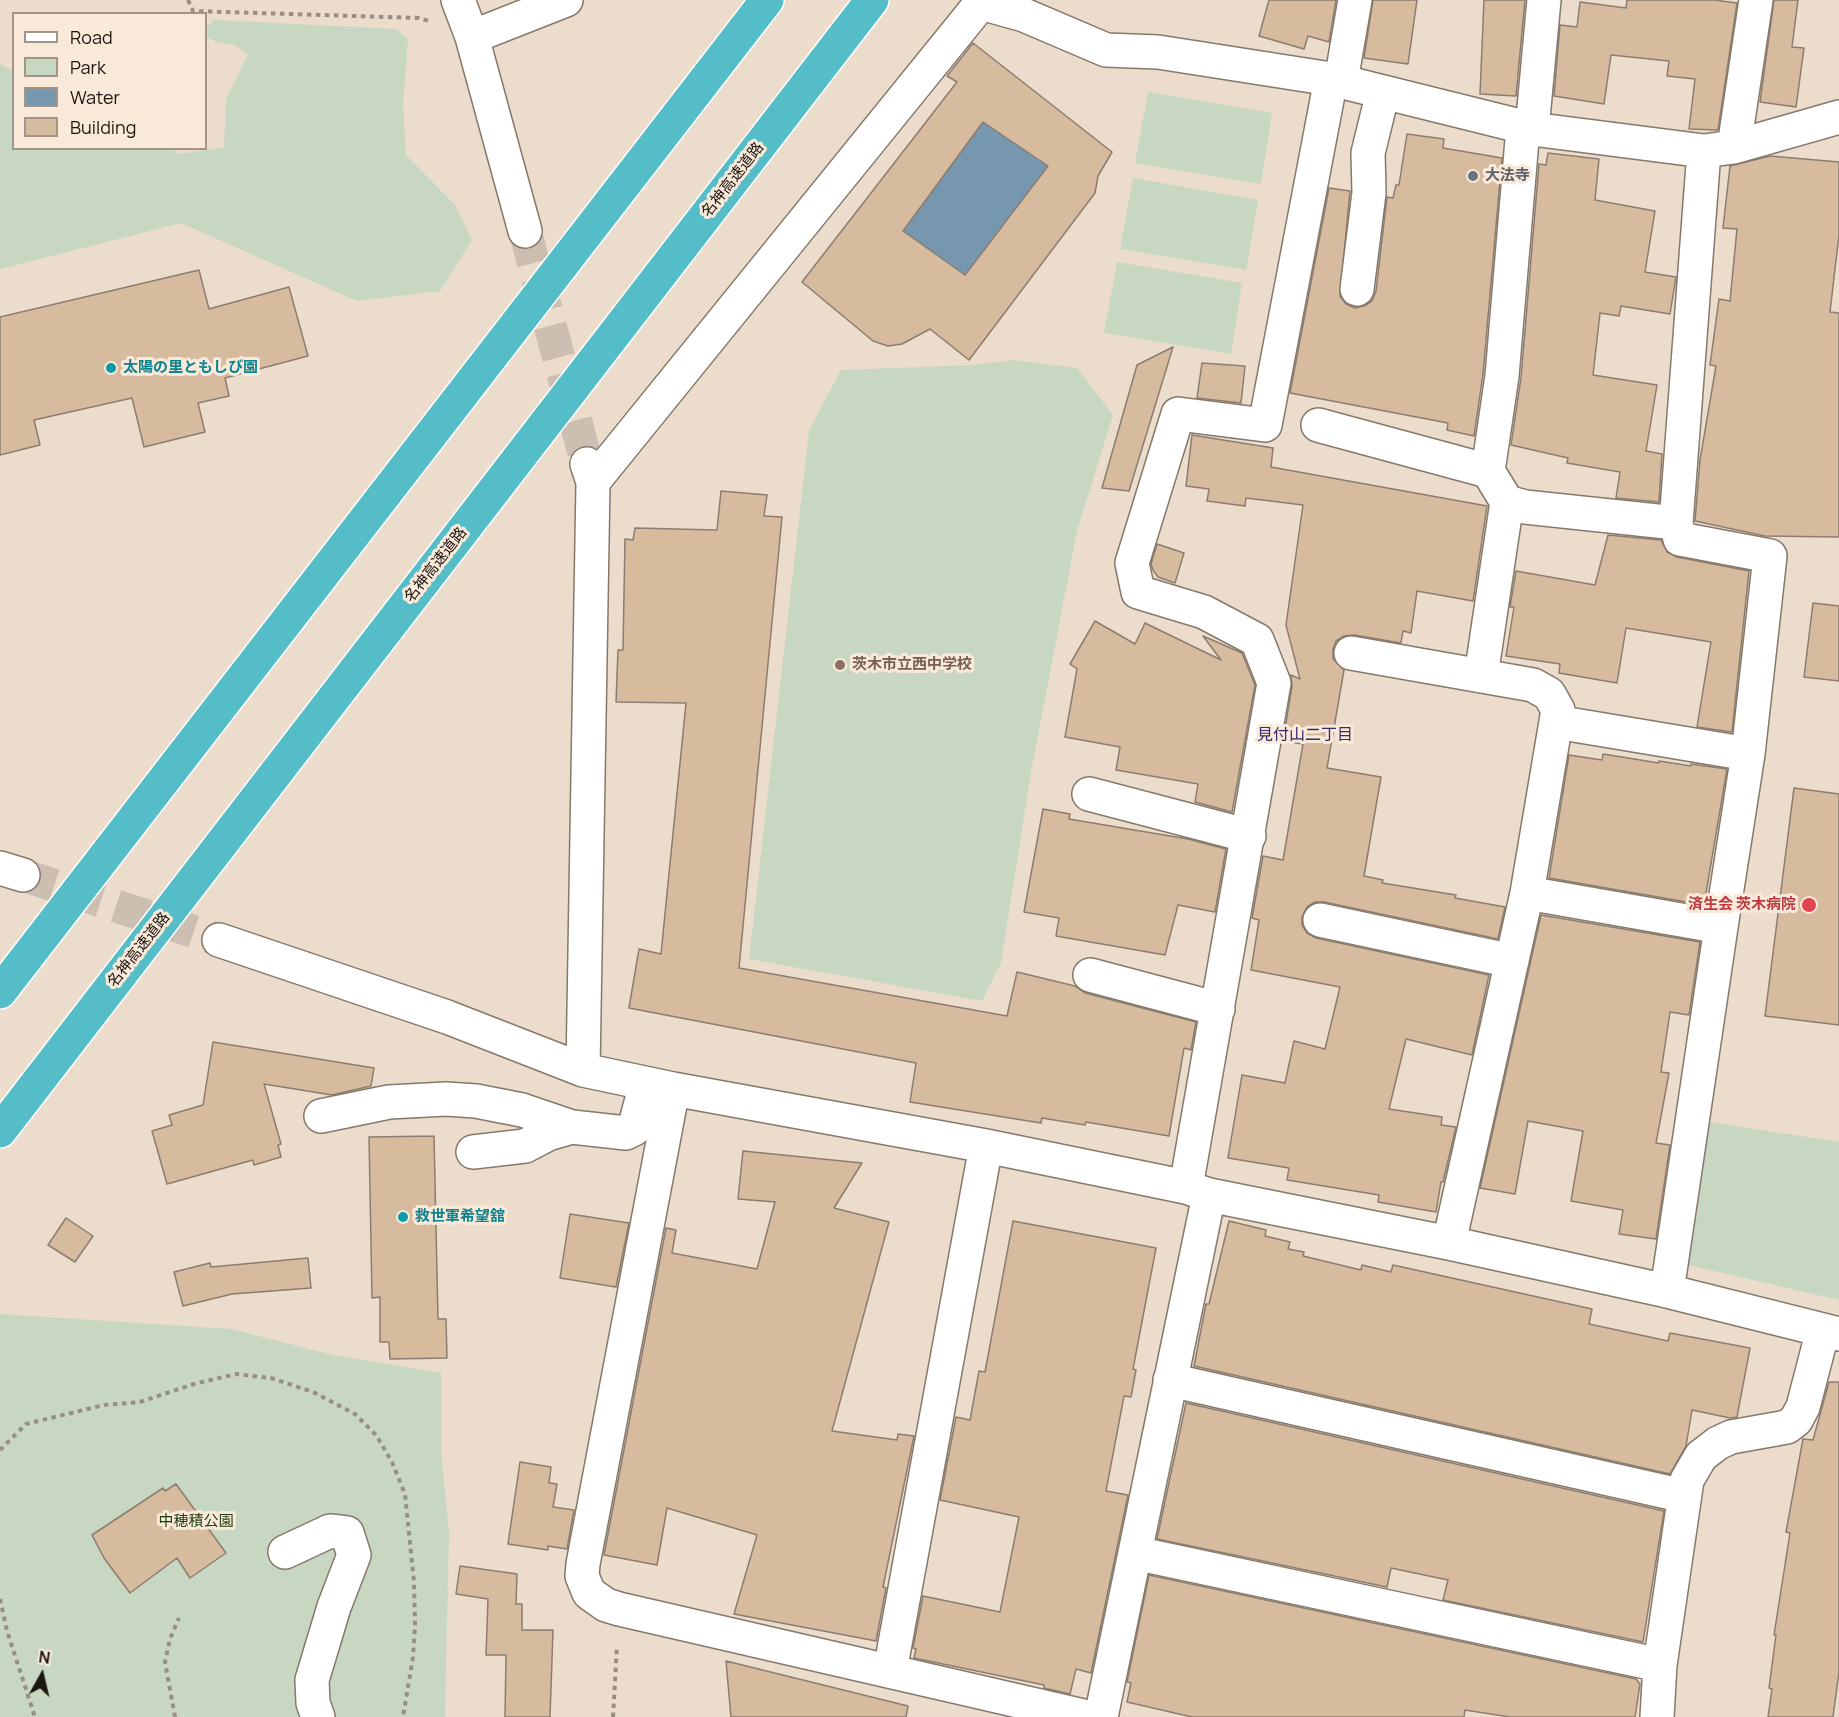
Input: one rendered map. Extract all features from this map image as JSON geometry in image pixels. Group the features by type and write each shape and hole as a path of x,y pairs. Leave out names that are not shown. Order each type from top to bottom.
{"highway":[{"path":"0,992 767,0"},
{"name":"名神高速道路","path":"0,1131 872,0"}],"street":[{"path":"458,0 472,37 525,231"},
{"path":"472,37 566,0"},
{"path":"1101,1717 1170,1380 1198,1191 1218,1009 1274,683 1257,640 1204,612 1164,602 1138,592 1132,563 1178,414 1265,424 1336,80 1355,0"},
{"path":"1481,676 1506,502 1488,471 1502,376 1544,0"},
{"path":"1678,531 1719,149 1756,0"},
{"path":"583,1070 590,473 981,3 1030,7 1106,50 1158,52 1336,80 1528,129 1719,149 1839,117"},
{"path":"1357,288 1369,193 1368,153 1383,92"},
{"path":"1318,425 1488,471"},
{"path":"1506,502 1678,531 1770,556 1749,754 1667,1291"},
{"path":"1351,653 1542,688 1555,701 1558,710 1527,893 1449,1243"},
{"path":"1556,722 1749,754"},
{"path":"1089,794 1249,836"},
{"path":"1527,893 1721,927"},
{"path":"1320,920 1512,961"},
{"path":"219,940 447,1017 583,1070 986,1146 1449,1243 1667,1291 1831,1332 1796,1420 1787,1427 1731,1437 1709,1449 1691,1470 1684,1496 1660,1665 1657,1717"},
{"path":"1090,975 1218,1009"},
{"path":"321,1116 389,1102 446,1099 476,1101 522,1110 572,1127 626,1133 634,1129 659,1086"},
{"path":"659,1086 583,1564 582,1576 589,1593 606,1605 1088,1717"},
{"path":"473,1152 525,1146 548,1134 572,1127"},
{"path":"890,1671 986,1146"},
{"path":"1170,1380 1684,1496"},
{"path":"285,1552 330,1531 347,1533 354,1555 334,1607 312,1680 313,1702 318,1717"},
{"path":"1135,1553 1660,1665"}],"path":[{"path":"188,0 193,11 419,18 472,37"},
{"path":"0,1450 26,1424 104,1405 140,1402 194,1384 236,1374 271,1378 313,1392 355,1414 376,1435 392,1462 405,1494 414,1582 415,1626 413,1657 403,1717"},
{"path":"0,1599 7,1631 35,1717"},
{"path":"613,1717 619,1608"},
{"path":"175,1717 165,1662 170,1639 179,1618"}],"green space":[{"path":"214,20 396,29 408,39 403,105 406,155 455,205 472,240 440,291 357,301 181,223 0,269 0,64 12,70 12,150 173,150 180,154 224,147 226,100 248,54 234,45 214,41 207,37 207,27"},
{"path":"1148,92 1272,113 1261,184 1135,163"},
{"path":"1133,178 1258,200 1246,270 1120,249"},
{"path":"1117,262 1242,283 1231,354 1104,333"},
{"path":"1012,360 1077,368 1113,415 1077,531 1031,772 1001,963 982,1001 749,959 809,431 841,370 975,365"},
{"path":"1704,1121 1839,1142 1839,1300 1684,1264"},
{"name":"中穂積公園","path":"0,1314 231,1329 333,1355 441,1373 441,1451 449,1533 445,1717 0,1717"}],"water":[{"path":"983,122 1048,166 965,275 903,231"}],"building":[{"path":"1269,0 1336,0 1329,42 1308,36 1304,49 1259,36"},
{"path":"1373,0 1417,0 1408,64 1364,58"},
{"path":"1484,0 1525,0 1516,96 1480,94"},
{"path":"1627,0 1714,0 1737,3 1718,130 1689,129 1695,79 1667,76 1669,61 1611,55 1604,104 1554,96 1560,25 1577,27 1580,2 1626,8"},
{"path":"1774,0 1798,0 1792,47 1804,48 1796,107 1760,102"},
{"path":"973,43 1112,152 1098,176 1095,193 969,360 930,329 902,344 888,346 873,341 802,282 957,82 947,76","holes":["983,122 1048,166 965,275 903,231"]},
{"path":"1407,134 1444,139 1443,148 1502,158 1483,374 1474,436 1447,430 1448,423 1290,393 1329,188 1350,191 1340,296 1346,304 1355,308 1364,306 1372,301 1376,291 1387,197 1393,198 1396,185 1399,185"},
{"path":"1548,153 1599,159 1595,200 1655,211 1645,272 1676,277 1670,314 1621,306 1619,316 1600,313 1593,375 1657,385 1646,451 1662,454 1659,502 1616,498 1620,472 1567,463 1568,458 1511,445 1521,378 1539,164 1546,165"},
{"path":"1770,156 1839,162 1839,235 1830,312 1839,313 1839,537 1765,536 1695,521 1700,460 1716,366 1710,365 1719,299 1730,301 1737,229 1723,228 1730,166"},
{"name":"太陽の里ともしび園","path":"199,270 209,309 289,287 308,356 225,378 229,396 198,403 205,432 144,447 132,398 34,420 40,445 0,455 0,317"},
{"path":"1173,347 1129,491 1102,488 1137,365"},
{"path":"1202,363 1245,366 1241,403 1197,398"},
{"path":"1192,435 1273,448 1271,467 1487,506 1473,601 1417,591 1411,633 1403,631 1401,643 1354,635 1344,636 1336,641 1333,659 1344,670 1327,768 1381,777 1364,876 1383,880 1382,883 1456,895 1455,898 1505,907 1498,939 1324,902 1315,902 1307,907 1302,917 1302,925 1307,933 1316,938 1489,975 1472,1055 1406,1039 1389,1109 1442,1117 1441,1125 1456,1127 1443,1182 1441,1182 1436,1212 1378,1202 1379,1195 1287,1180 1289,1168 1228,1158 1242,1075 1285,1083 1294,1041 1325,1049 1340,987 1251,970 1259,920 1252,918 1263,856 1283,860 1303,744 1283,741 1292,686 1291,675 1300,679 1286,625 1303,505 1246,498 1245,506 1207,501 1209,489 1186,486"},
{"path":"721,491 767,495 764,516 782,517 739,968 1007,1016 1017,972 1075,986 1085,993 1196,1022 1191,1050 1184,1048 1169,1136 1086,1122 1085,1125 1042,1118 1041,1123 910,1102 916,1063 629,1008 639,949 661,954 686,703 616,702 618,650 623,650 625,539 633,540 635,528 717,530"},
{"path":"1608,535 1661,540 1667,552 1677,557 1749,571 1732,732 1697,727 1711,642 1626,628 1617,683 1559,673 1560,664 1506,656 1514,607 1510,607 1516,571 1595,585"},
{"path":"1157,544 1184,553 1175,583 1158,577 1153,570 1151,564"},
{"path":"1813,603 1839,606 1839,681 1804,677"},
{"path":"1095,621 1135,644 1145,623 1221,660 1203,636 1242,653 1255,685 1232,812 1195,802 1198,784 1116,770 1120,747 1065,737 1077,669 1070,664"},
{"path":"1603,754 1659,763 1659,761 1727,769 1704,905 1549,878 1569,755 1602,760"},
{"name":"済生会 茨木病院","path":"1794,788 1839,794 1839,1025 1765,1016"},
{"path":"1043,809 1070,814 1069,819 1188,839 1226,849 1215,912 1178,905 1165,955 1056,936 1059,918 1024,912"},
{"path":"1541,915 1700,942 1689,1015 1670,1012 1661,1072 1669,1073 1656,1143 1670,1145 1656,1239 1619,1234 1623,1210 1571,1201 1583,1131 1528,1121 1515,1194 1480,1188"},
{"path":"213,1042 374,1068 371,1086 332,1095 264,1084 281,1144 278,1145 281,1157 254,1165 253,1160 167,1184 152,1131 172,1125 169,1115 203,1105"},
{"name":"救世軍希望舘","path":"434,1136 438,1319 446,1319 447,1358 390,1359 389,1342 380,1342 380,1297 372,1298 369,1137"},
{"path":"743,1151 862,1163 834,1208 889,1222 832,1431 897,1440 898,1434 914,1436 883,1587 886,1588 876,1641 734,1614 757,1535 667,1508 657,1565 604,1555 666,1228 676,1230 672,1253 757,1269 775,1202 738,1199"},
{"path":"570,1214 629,1223 616,1287 560,1278"},
{"path":"66,1218 93,1236 75,1262 48,1245"},
{"path":"1013,1221 1156,1248 1133,1369 1136,1370 1131,1397 1124,1396 1106,1491 1128,1495 1091,1673 1076,1669 1070,1694 1044,1688 1044,1685 914,1658 916,1649 913,1648 923,1596 1000,1612 1019,1517 940,1500 956,1417 970,1420 979,1371 985,1372"},
{"path":"1229,1221 1266,1230 1265,1236 1290,1242 1288,1249 1304,1252 1303,1256 1361,1270 1362,1265 1391,1272 1393,1265 1592,1309 1589,1324 1668,1341 1670,1333 1750,1348 1737,1417 1730,1418 1692,1410 1686,1446 1670,1474 1194,1366 1206,1304 1209,1304"},
{"path":"308,1258 311,1288 232,1294 183,1306 174,1272 210,1263 211,1267"},
{"path":"1829,1382 1839,1382 1839,1672 1833,1717 1768,1717 1772,1689 1769,1688 1776,1635 1774,1635 1790,1533 1786,1532 1803,1439 1813,1440"},
{"path":"1186,1403 1664,1511 1643,1642 1443,1600 1448,1580 1391,1568 1387,1587 1157,1539"},
{"path":"520,1462 551,1467 549,1483 557,1484 553,1507 574,1510 567,1549 548,1546 548,1550 508,1544"},
{"path":"176,1484 226,1553 190,1578 177,1558 130,1593 104,1558 92,1535 163,1488 165,1491"},
{"path":"460,1566 517,1574 516,1604 522,1604 522,1630 553,1630 550,1717 505,1717 506,1655 486,1655 488,1599 456,1594"},
{"path":"1149,1575 1636,1679 1640,1684 1635,1717 1510,1717 1465,1710 1464,1717 1192,1717 1127,1702 1131,1683 1127,1682"},
{"path":"726,1661 908,1706 906,1717 731,1717"}],"tunnel":[{"path":"525,231 587,464"},
{"path":"23,875 219,940"}],"place":[{"name":"大法寺","path":"1473,176"},
{"name":"太陽の里ともしび園","path":"111,368"},
{"name":"茨木市立西中学校","path":"840,665"},
{"name":"済生会 茨木病院","path":"1809,905"},
{"name":"救世軍希望舘","path":"403,1217"}],"district":[{"name":"見付山二丁目","path":"1305,736"}]}
